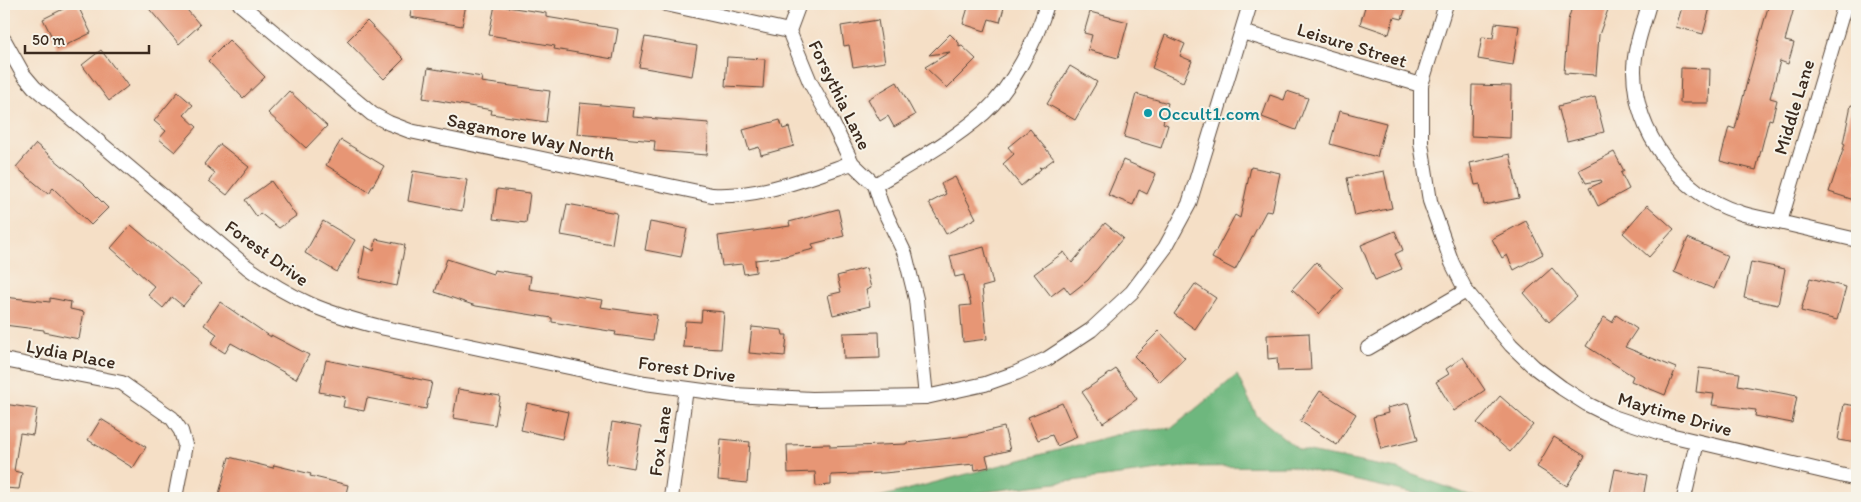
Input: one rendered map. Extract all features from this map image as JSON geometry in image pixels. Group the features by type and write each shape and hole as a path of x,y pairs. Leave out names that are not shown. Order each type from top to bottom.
{"street":[{"name":"Sagamore Way North","path":"240,4 372,114 389,124 410,131 712,195 728,196 754,193 852,164"},
{"path":"666,4 790,31"},
{"name":"Forsythia Lane","path":"798,4 790,31 810,82 852,164 875,185 881,204 905,254 916,298 926,397"},
{"path":"875,185 949,141 985,112 1012,80 1030,47 1047,4"},
{"name":"Forest Drive","path":"4,40 23,74 34,87 247,267 273,286 306,304 343,318 380,327 645,383 733,395 812,399 926,397 985,384 1047,359 1091,330 1132,292 1165,248 1188,204 1250,4"},
{"name":"Maytime Drive","path":"1446,4 1421,85 1421,143 1430,201 1452,263 1466,291 1511,344 1534,367 1562,388 1587,404 1613,417 1661,434 1857,479"},
{"path":"1649,4 1636,49 1634,71 1638,101 1645,124 1655,145 1669,165 1687,183 1710,199 1738,212 1857,240"},
{"name":"Middle Lane","path":"1780,222 1845,4"},
{"name":"Leisure Street","path":"1242,32 1421,85"},
{"path":"1368,348 1466,291"},
{"name":"Lydia Place","path":"4,360 122,383 172,418 181,431 185,446 175,498"},
{"name":"Fox Lane","path":"671,498 686,389"},
{"path":"1684,498 1697,442"}],"green space":[{"path":"1237,375 1257,416 1299,450 1397,469 1477,498 1434,498 1290,466 1183,467 937,498 876,498 1123,433 1172,428"}],"building":[{"path":"73,4 77,4 91,33 58,49 43,19"},
{"path":"145,4 182,4 200,25 179,44"},
{"path":"412,4 466,4 462,26 410,17"},
{"path":"969,4 1005,4 1000,22 989,19 985,31 963,24"},
{"path":"1363,4 1407,4 1402,19 1394,17 1389,34 1360,24 1365,7 1362,6"},
{"path":"1573,4 1610,4 1599,35 1596,75 1564,73 1568,20"},
{"path":"1683,4 1711,4 1703,34 1676,27"},
{"path":"1769,4 1795,4 1785,41 1794,43 1788,64 1780,61 1770,98 1777,100 1772,120 1769,119 1756,170 1720,161 1729,127 1735,129"},
{"path":"495,5 546,13 546,17 618,29 613,59 554,49 555,46 489,35"},
{"path":"1090,12 1128,22 1118,58 1088,50 1092,35 1084,33"},
{"path":"878,20 885,62 853,67 849,45 844,46 841,26"},
{"path":"367,21 404,59 384,79 347,41"},
{"path":"1495,23 1519,26 1513,65 1478,59 1482,37 1493,38"},
{"path":"950,34 959,43 959,47 962,46 976,59 947,88 925,67 950,52 929,55"},
{"path":"1165,35 1185,44 1180,56 1192,61 1183,82 1152,68"},
{"path":"645,37 697,46 692,76 639,67"},
{"path":"229,40 265,77 243,98 208,61"},
{"path":"101,50 128,86 109,101 82,65"},
{"path":"727,57 765,59 763,88 725,86"},
{"path":"1070,66 1097,82 1075,120 1047,104"},
{"path":"428,68 482,77 481,82 550,91 546,122 491,114 492,110 423,98"},
{"path":"1681,68 1710,69 1709,103 1680,103"},
{"path":"897,82 915,115 894,127 888,116 880,121 868,99"},
{"path":"1472,85 1511,86 1510,138 1471,136"},
{"path":"289,91 327,126 306,148 268,113"},
{"path":"1287,91 1308,98 1296,130 1262,117 1270,95 1284,100"},
{"path":"178,92 193,105 184,115 197,127 175,152 159,139 166,131 154,121"},
{"name":"Occult1.com","path":"1136,94 1168,103 1163,123 1168,125 1161,148 1124,137"},
{"path":"1595,97 1604,132 1567,141 1558,106"},
{"path":"580,103 634,108 633,117 709,123 707,155 654,151 655,141 577,134"},
{"path":"1851,105 1857,106 1857,201 1829,192 1845,144 1843,143"},
{"path":"1339,111 1386,123 1377,157 1330,144"},
{"path":"780,120 783,129 789,127 794,146 761,155 759,147 749,150 743,130"},
{"path":"1030,129 1054,159 1042,168 1039,167 1041,169 1021,186 1003,164 1014,154 1008,147"},
{"path":"341,140 384,166 369,192 326,165"},
{"path":"36,144 83,183 108,208 91,225 53,188 48,194 16,167"},
{"path":"220,144 249,167 227,195 209,181 215,173 204,164"},
{"path":"1614,152 1624,171 1621,173 1629,189 1598,206 1589,188 1602,182 1601,180 1586,183 1579,170"},
{"path":"1510,154 1519,198 1484,205 1480,184 1475,185 1470,163"},
{"path":"1123,160 1156,174 1147,194 1139,190 1133,205 1108,195"},
{"path":"1251,167 1280,173 1272,212 1266,211 1235,270 1212,258 1235,215 1240,218"},
{"path":"413,171 467,180 462,211 408,201"},
{"path":"1384,171 1392,208 1355,216 1347,178"},
{"path":"955,177 976,218 946,234 929,203 946,194 941,184"},
{"path":"271,181 296,216 279,228 260,213 257,217 245,200"},
{"path":"497,189 530,193 526,223 493,219"},
{"path":"567,204 617,213 612,244 561,235"},
{"path":"1647,205 1674,229 1649,257 1623,233"},
{"path":"838,209 844,236 812,244 814,249 782,257 755,260 756,272 744,274 742,264 722,266 718,236 790,226 789,222"},
{"path":"323,221 355,240 337,272 305,253"},
{"path":"1526,221 1543,254 1514,270 1507,255 1502,258 1492,239"},
{"path":"650,222 687,229 681,257 645,250"},
{"path":"1105,223 1123,238 1088,280 1070,294 1064,286 1051,296 1034,274 1064,252 1072,263"},
{"path":"131,225 201,284 183,306 172,297 163,308 148,295 155,287 111,248"},
{"path":"1395,231 1403,250 1395,254 1402,269 1375,280 1361,245"},
{"path":"1688,238 1728,256 1714,289 1674,272"},
{"path":"376,239 405,245 397,286 359,278 365,246 374,251"},
{"path":"984,247 993,284 982,287 987,339 963,342 960,306 971,305 964,275 955,277 950,256"},
{"path":"447,259 493,274 494,270 531,276 529,289 602,300 600,307 657,315 653,340 615,335 616,332 552,322 552,318 476,306 435,292"},
{"path":"1316,262 1343,288 1319,314 1292,289"},
{"path":"1751,262 1785,269 1778,305 1744,298"},
{"path":"866,268 871,288 866,290 870,306 833,315 828,295 841,292 837,276"},
{"path":"1552,268 1577,297 1549,322 1524,293"},
{"path":"1810,278 1846,287 1837,320 1801,311"},
{"path":"1195,284 1216,298 1195,329 1174,314"},
{"path":"4,297 50,302 50,298 71,302 70,309 84,312 79,339 44,332 44,330 4,325"},
{"path":"220,302 271,337 271,335 309,355 296,379 231,343 225,353 211,344 217,334 204,325"},
{"path":"702,310 724,312 721,349 683,347 685,321 701,322"},
{"path":"1616,315 1637,329 1625,347 1676,368 1665,395 1631,381 1633,376 1586,346 1604,317 1612,322"},
{"path":"752,327 782,330 783,335 787,335 785,356 749,353"},
{"path":"1159,331 1185,358 1160,382 1134,356"},
{"path":"879,332 880,358 844,359 843,333"},
{"path":"1309,333 1311,370 1278,371 1277,358 1268,359 1267,335"},
{"path":"1463,357 1485,390 1454,411 1436,382 1449,374 1446,369"},
{"path":"326,360 432,382 426,409 367,398 364,411 343,407 345,397 319,392"},
{"path":"1699,368 1740,373 1738,385 1797,396 1792,423 1755,416 1756,410 1712,405 1714,394 1696,392"},
{"path":"1116,369 1137,399 1103,423 1082,392"},
{"path":"458,389 500,396 495,425 453,418"},
{"path":"1320,391 1356,414 1337,445 1300,421"},
{"path":"1500,396 1533,425 1510,452 1477,423"},
{"path":"527,403 568,412 562,439 521,430"},
{"path":"1062,403 1077,437 1057,446 1052,435 1038,440 1028,417"},
{"path":"1408,403 1418,440 1381,449 1373,417 1388,413 1387,408"},
{"path":"4,404 37,409 33,435 20,433 14,471 22,473 19,489 4,488"},
{"path":"1844,404 1857,406 1857,443 1838,440"},
{"path":"101,419 146,447 133,468 88,440"},
{"path":"612,422 641,427 634,468 606,463"},
{"path":"1004,427 1010,450 986,456 989,467 975,470 974,464 884,473 831,475 831,485 816,486 815,472 788,473 787,445 830,444 830,447 906,444 967,436"},
{"path":"1554,437 1585,456 1567,486 1537,467"},
{"path":"721,439 750,442 747,483 718,480"},
{"path":"229,457 273,468 274,465 348,485 345,498 237,498 219,494"},
{"path":"1615,469 1647,475 1643,498 1609,498"}],"place":[{"name":"Occult1.com","path":"1148,113"}]}
